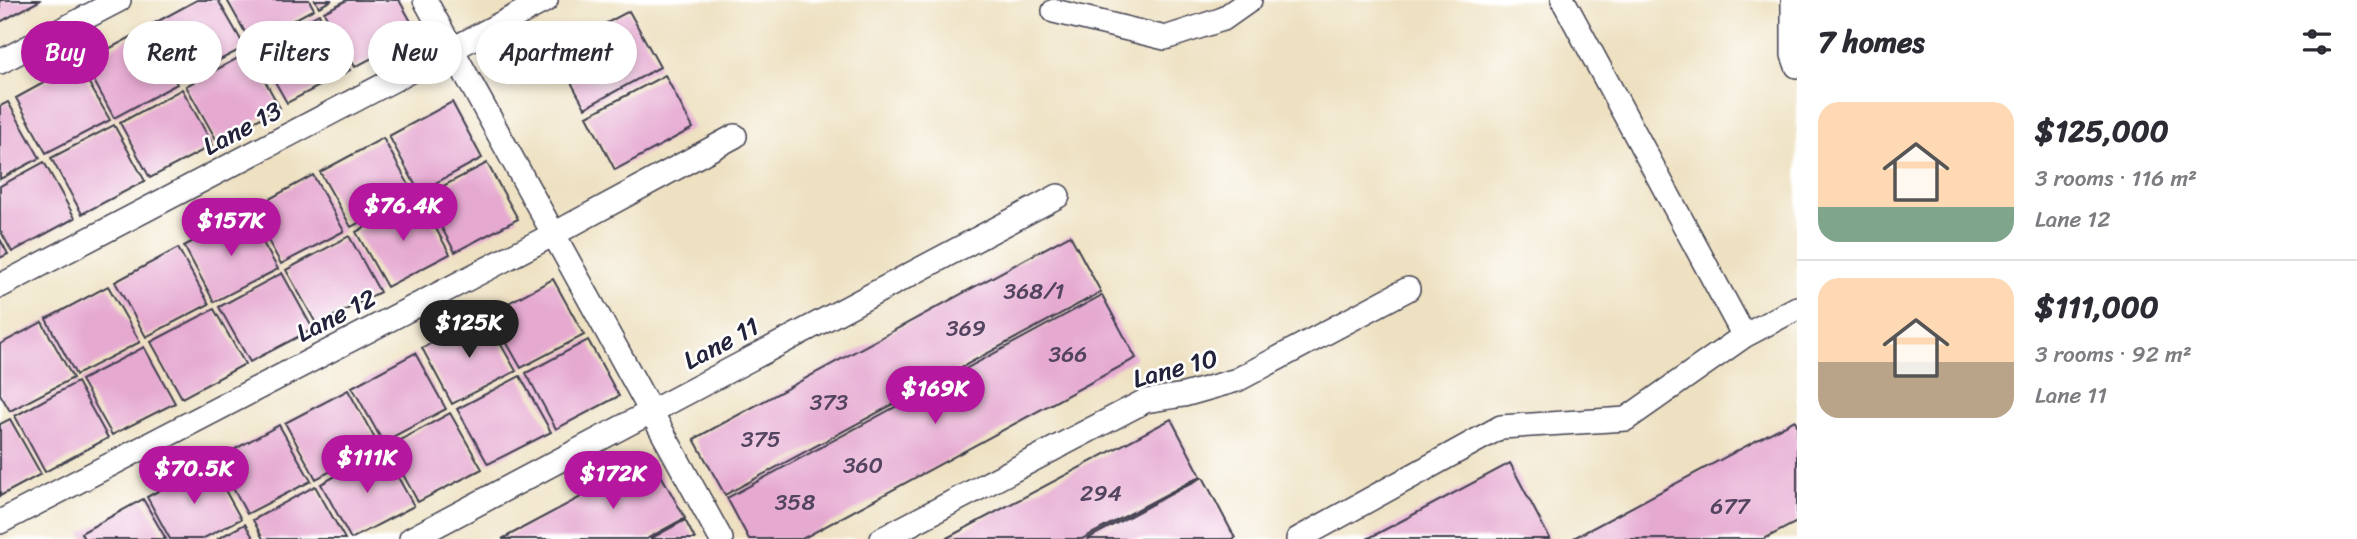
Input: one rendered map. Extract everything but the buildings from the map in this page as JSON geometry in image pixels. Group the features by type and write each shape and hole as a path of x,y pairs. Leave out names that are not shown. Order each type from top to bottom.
{"street":[{"path":"0,62 119,0"},
{"path":"425,0 436,21"},
{"name":"Lane 13","path":"462,45 546,0"},
{"path":"1054,11 1165,37 1223,19 1250,0"},
{"path":"1563,0 1744,337"},
{"path":"1793,0 1793,55 1797,66"},
{"path":"462,68 721,539"},
{"name":"Lane 13","path":"0,286 387,84"},
{"name":"Lane 12","path":"0,522 554,234 735,136"},
{"name":"Lane 11","path":"411,539 1058,196"},
{"name":"Lane 10","path":"882,539 1145,401 1184,395 1237,380 1408,289"},
{"path":"1297,539 1501,427 1626,419 1744,337 1797,307"}]}
